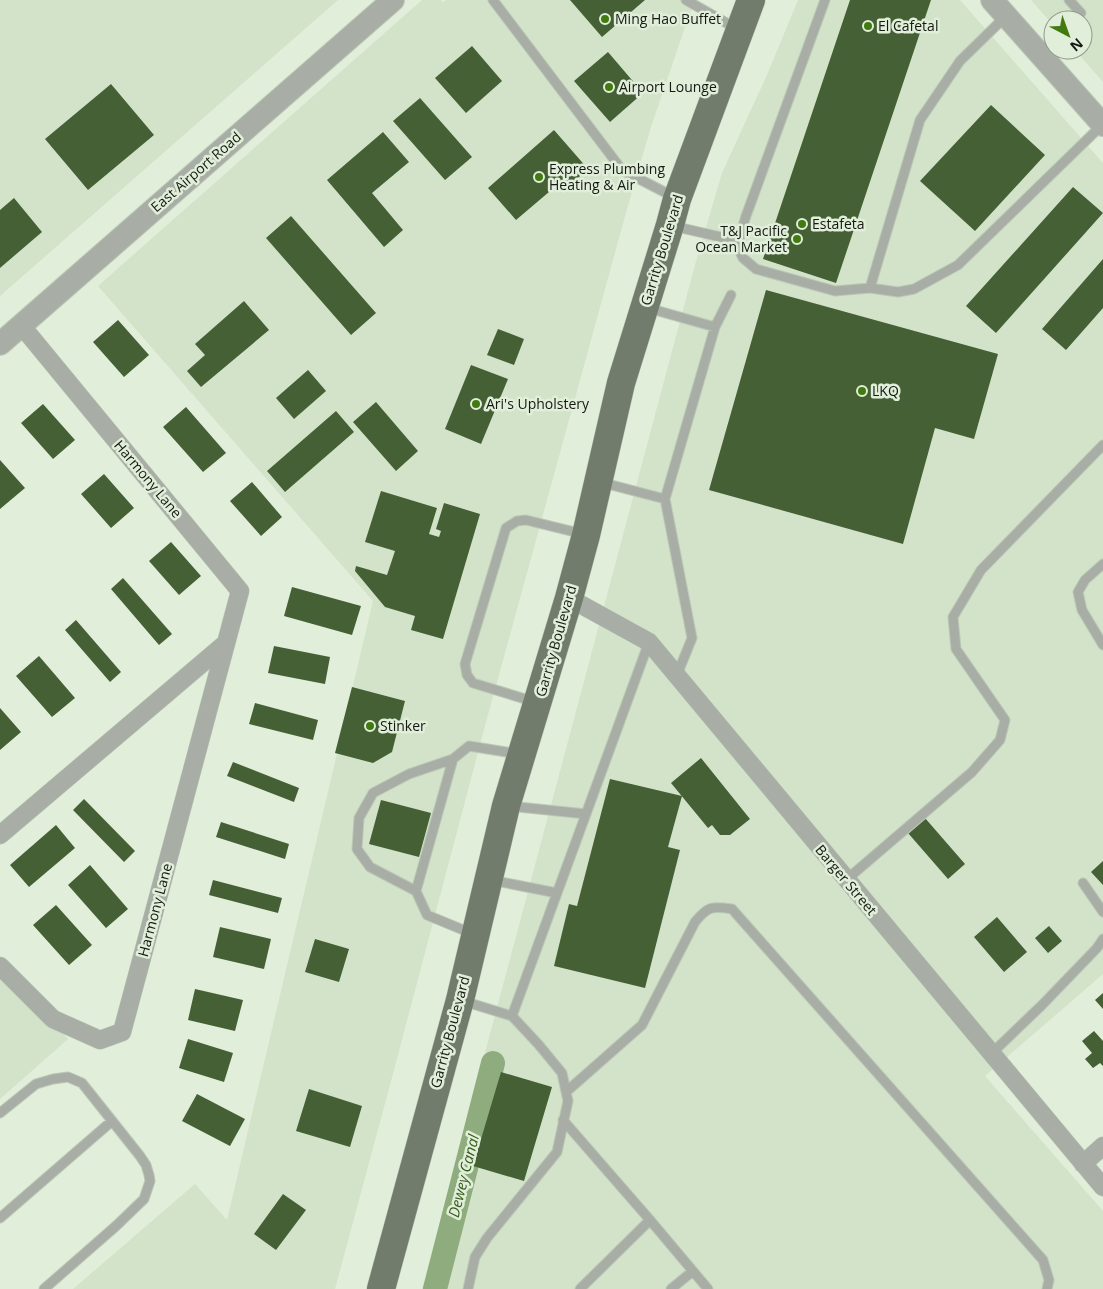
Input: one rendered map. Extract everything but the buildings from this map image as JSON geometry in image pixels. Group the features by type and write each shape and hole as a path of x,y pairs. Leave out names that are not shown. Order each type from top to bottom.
{"main road":[{"name":"Garrity Boulevard","path":"381,1289 460,1000 506,806 569,598 586,535 621,383 677,199 751,0"}],"street":[{"name":"East Airport Road","path":"0,344 393,0"},
{"path":"999,8 1103,124"},
{"name":"Harmony Lane","path":"0,966 54,1019 100,1040 122,1032 240,591 21,326"},
{"name":"Barger Street","path":"569,598 649,642 1103,1187"},
{"path":"0,835 226,643"},
{"path":"1083,1164 1103,1146"}],"lane":[{"path":"493,0 622,170 677,199"},
{"path":"686,0 739,30"},
{"path":"825,0 738,241 737,246 743,258 756,269 834,292 870,288 898,292 914,289 958,265 1103,124"},
{"path":"1069,0 1078,10"},
{"path":"870,288 920,120 999,8"},
{"path":"670,225 738,241"},
{"path":"677,676 692,638 665,499 715,327 731,295"},
{"path":"644,308 715,327"},
{"path":"846,880 972,772 1000,740 1005,720 956,649 953,617 982,570 1103,445"},
{"path":"598,482 665,499"},
{"path":"537,703 473,684 467,675 465,664 506,528 516,522 526,520 586,535"},
{"path":"1103,564 1085,580 1078,592 1082,610 1103,645"},
{"path":"512,1016 649,642"},
{"path":"475,935 427,915 416,891 370,867 357,848 359,818 373,793 409,774 453,759 469,746 521,754"},
{"path":"416,891 453,759"},
{"path":"506,806 586,814"},
{"path":"488,879 557,893"},
{"path":"1083,883 1103,912"},
{"path":"566,1092 642,1025 695,922 704,911 717,906 732,909 1043,1260 1049,1280 1047,1289"},
{"path":"991,1054 1042,1005 1097,948 1103,939"},
{"path":"460,1000 512,1016 562,1073 568,1102 557,1152 487,1238 475,1257 468,1289"},
{"path":"0,1113 36,1084 68,1077 82,1083 146,1165 149,1175 150,1181 144,1200 44,1289"},
{"path":"563,1120 708,1289"},
{"path":"0,1218 112,1121"},
{"path":"580,1289 650,1220"},
{"path":"671,1289 693,1270"}],"shaded area":[{"path":"0,0 338,0 0,296"},
{"path":"422,0 441,0 443,2 446,0 695,0 651,127 627,209 486,722 335,1289 73,1289 195,1184 227,1220 373,601 98,286"},
{"path":"798,0 960,0 1103,163 1103,974 985,1076 1103,1211 1103,1289 422,1289 695,265 722,173 767,75"},
{"path":"1031,0 1103,0 1103,82 1084,60 1093,60 1093,10 1043,10 1043,14"},
{"path":"0,963 68,1039 0,1099"}],"waterway":[{"name":"Dewey Canal","path":"435,1289 493,1063"}],"place":[{"name":"Ming Hao Buffet","path":"605,19"},
{"name":"El Cafetal","path":"868,26"},
{"name":"Airport Lounge","path":"609,87"},
{"name":"Express Plumbing Heating & Air","path":"539,177"},
{"name":"Estafeta","path":"802,224"},
{"name":"T&J Pacific Ocean Market","path":"797,239"},
{"name":"LKQ","path":"862,391"},
{"name":"Ari's Upholstery","path":"476,404"},
{"name":"Stinker","path":"370,726"}]}
